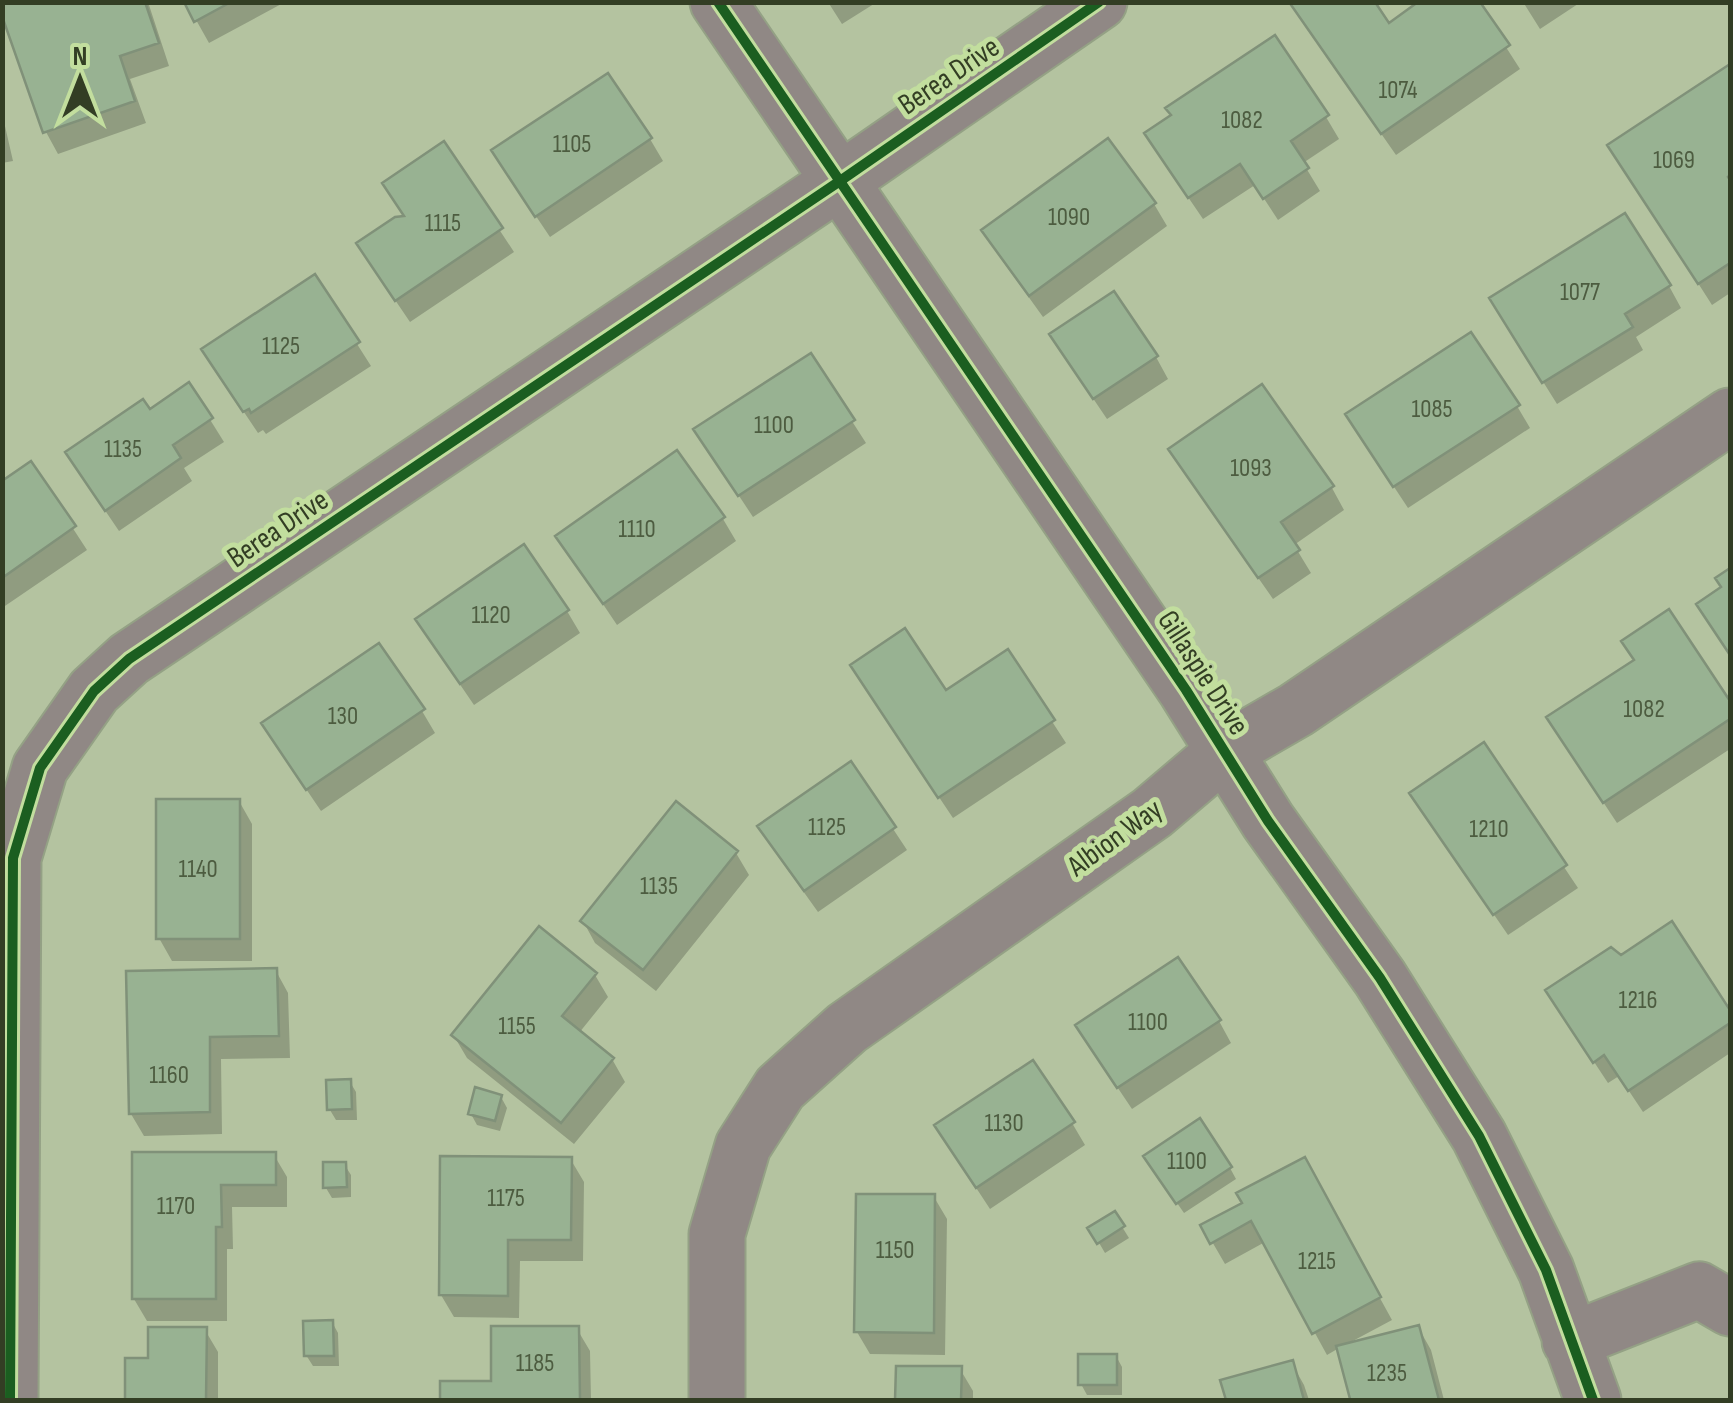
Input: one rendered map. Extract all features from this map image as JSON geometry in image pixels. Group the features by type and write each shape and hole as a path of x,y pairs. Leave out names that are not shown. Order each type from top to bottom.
{"street":[{"name":"Gillaspie Drive","path":"718,2 1186,690 1268,821 1380,978 1479,1136 1546,1270 1593,1400"},
{"name":"Berea Drive","path":"10,1400 13,858 40,768 94,691 130,659 1099,2"},
{"name":"Albion Way","path":"718,1400 717,1234 743,1146 780,1088 847,1028 1152,814 1225,751 1296,710 1730,416"},
{"path":"1570,1341 1720,1286"}],"building":[{"path":"2,2 145,2 159,43 120,56 135,101 43,133 2,16"},
{"path":"184,2 231,2 194,22"},
{"path":"1289,2 1375,2 1389,23 1418,2 1480,2 1510,45 1381,134"},
{"path":"1275,35 1329,115 1291,141 1309,168 1263,199 1240,164 1188,198 1144,133 1171,115 1165,108"},
{"path":"1730,64 1730,263 1698,284 1607,145"},
{"path":"608,73 652,138 535,217 491,150"},
{"path":"1108,138 1156,203 1029,296 981,230"},
{"path":"444,141 503,228 395,301 356,243 395,217 404,216 382,183"},
{"path":"1625,213 1671,285 1625,314 1633,327 1542,383 1489,298"},
{"path":"315,274 360,342 251,413 249,409 243,412 201,349"},
{"path":"1114,291 1158,356 1093,399 1049,334"},
{"path":"1471,332 1520,405 1393,487 1345,414"},
{"path":"811,353 855,420 738,496 693,429"},
{"path":"189,382 213,418 173,445 181,458 105,511 65,452 143,399 150,409"},
{"path":"1262,384 1334,486 1281,522 1300,550 1258,578 1168,449"},
{"path":"677,450 725,517 603,604 555,536"},
{"path":"31,461 76,526 2,578 2,481"},
{"path":"524,544 569,610 460,684 415,619"},
{"path":"1730,568 1730,655 1696,604 1721,587 1715,578"},
{"path":"1669,609 1730,701 1730,719 1603,803 1546,717 1634,660 1621,641"},
{"path":"905,628 946,690 1008,649 1055,720 938,798 850,665"},
{"path":"379,643 425,709 306,790 261,723"},
{"path":"1484,742 1567,865 1493,915 1409,793"},
{"path":"851,761 896,827 804,891 757,826"},
{"path":"156,799 240,799 240,939 156,939"},
{"path":"676,801 738,851 643,970 580,921"},
{"path":"1672,921 1730,1010 1730,1023 1628,1091 1604,1055 1593,1063 1545,990 1611,947 1621,955"},
{"path":"539,926 597,973 562,1016 614,1058 561,1123 451,1035"},
{"path":"1178,957 1221,1020 1117,1088 1075,1025"},
{"path":"277,968 279,1036 210,1037 210,1112 129,1114 126,971"},
{"path":"1033,1060 1075,1122 976,1188 934,1125"},
{"path":"351,1079 352,1109 327,1110 326,1080"},
{"path":"475,1087 502,1095 495,1121 468,1114"},
{"path":"1200,1118 1232,1167 1176,1204 1143,1156"},
{"path":"132,1152 276,1152 276,1185 221,1185 222,1227 216,1227 216,1299 132,1299"},
{"path":"440,1156 572,1157 571,1240 508,1240 508,1296 439,1295"},
{"path":"1305,1157 1381,1297 1312,1334 1251,1221 1210,1244 1200,1225 1242,1203 1236,1193"},
{"path":"323,1162 346,1162 347,1187 323,1188"},
{"path":"856,1194 935,1194 934,1333 854,1332"},
{"path":"1115,1211 1125,1226 1097,1244 1087,1228"},
{"path":"333,1320 334,1356 304,1356 303,1321"},
{"path":"1419,1325 1439,1400 1345,1400 1350,1399 1336,1346"},
{"path":"491,1326 579,1326 580,1400 440,1400 440,1381 491,1381"},
{"path":"148,1327 207,1327 206,1400 125,1400 125,1358 148,1358"},
{"path":"1078,1354 1117,1354 1117,1385 1078,1385"},
{"path":"1293,1360 1304,1400 1226,1400 1220,1380"},
{"path":"896,1366 962,1366 961,1400 895,1400"}],"cycle path":[{"path":"718,2 1186,690 1268,821 1380,978 1479,1136 1546,1270 1593,1400"},
{"path":"10,1400 13,858 40,768 94,691 129,659 1099,2"}]}
